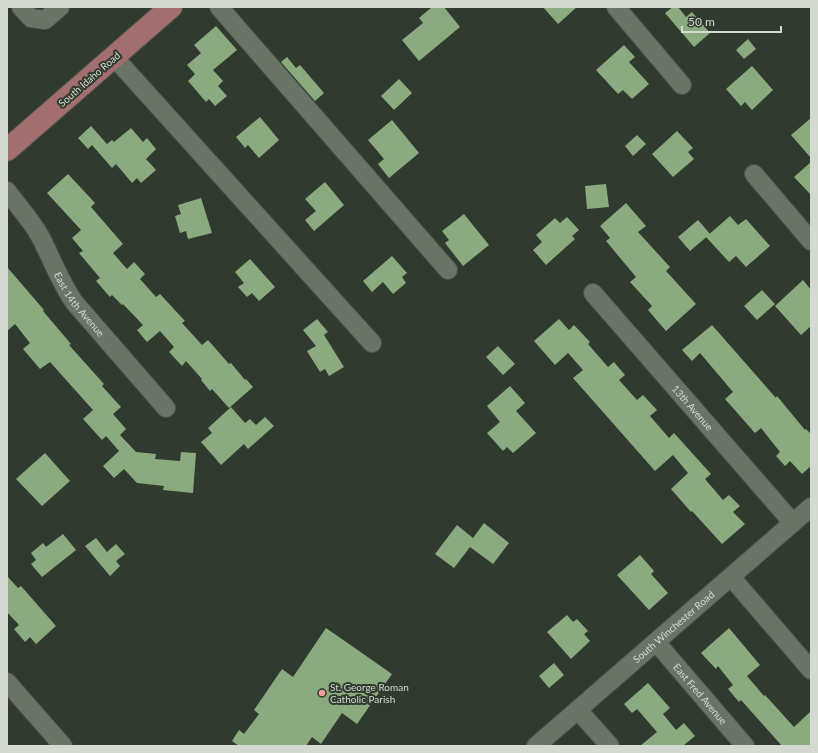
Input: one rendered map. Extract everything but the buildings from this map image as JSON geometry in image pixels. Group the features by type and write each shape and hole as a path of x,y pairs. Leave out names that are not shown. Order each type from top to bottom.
{"main road":[{"name":"South Idaho Road","path":"7,150 171,7"}],"street":[{"path":"21,7 31,18 45,20 60,7"},
{"path":"219,7 448,270"},
{"path":"616,7 682,85"},
{"path":"114,56 372,344"},
{"path":"754,174 811,241"},
{"name":"East 14th Avenue","path":"7,191 40,237 63,287 74,302 166,408"},
{"name":"13th Avenue","path":"594,293 793,523"},
{"name":"South Winchester Road","path":"536,746 811,507"},
{"path":"731,577 811,670"},
{"name":"East Fred Avenue","path":"656,642 745,746"},
{"path":"7,682 63,746"},
{"path":"578,710 610,746"}],"place":[{"name":"St. George Roman Catholic Parish","path":"322,693"}]}
